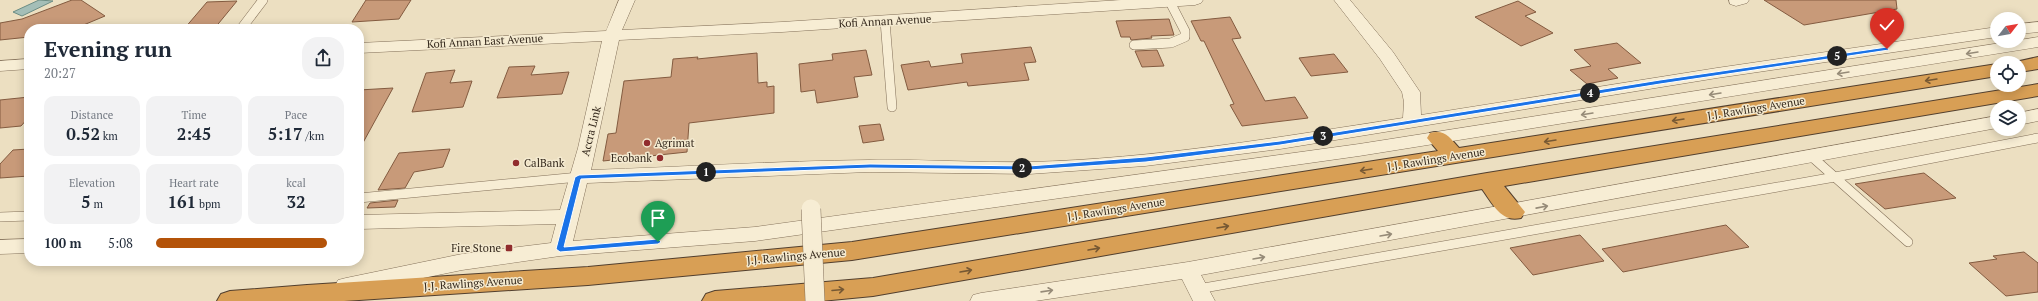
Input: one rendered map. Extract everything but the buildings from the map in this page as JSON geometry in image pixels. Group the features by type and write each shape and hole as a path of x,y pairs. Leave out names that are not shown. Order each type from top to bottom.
{"highway":[{"path":"2026,65 2038,63"},
{"name":"J.J. Rawlings Avenue","path":"230,301 307,294 588,276 852,251 1455,157 1990,71"},
{"path":"715,301 873,288 1487,181 2038,90"},
{"path":"1438,138 1455,157"},
{"path":"1487,181 1512,212"}],"street":[{"path":"612,35 627,0"},
{"name":"Kofi Annan Avenue","path":"612,35 885,21 987,7 1195,0"},
{"path":"1342,0 1387,56 1411,92 1413,102 1412,122"},
{"path":"2026,28 2038,27"},
{"path":"579,177 870,166 1029,168 1146,160 1280,143 1717,73 1990,33"},
{"name":"Kofi Annan East Avenue","path":"364,48 612,35"},
{"name":"Accra Link","path":"560,249 600,94 612,35"},
{"path":"307,294 462,262 560,249 755,234 1438,138 2038,42"},
{"path":"0,66 24,64"},
{"path":"2026,118 2038,115"},
{"path":"981,301 1197,287 1512,212 1990,123"},
{"path":"811,209 815,301"},
{"path":"364,222 568,217"},
{"path":"0,248 24,246"}],"lane":[{"path":"245,24 263,0"},
{"path":"1134,46 1171,42 1185,37 1185,31 1170,2"},
{"path":"885,21 892,107"},
{"path":"1197,287 1835,177 2038,138"},
{"path":"1811,156 1908,242"},
{"path":"364,198 579,177"},
{"path":"0,217 24,216"}],"water":[{"path":"39,0 53,1 22,16 13,12"}],"place":[{"name":"Agrimat","path":"647,143"},
{"name":"Ecobank","path":"660,158"},
{"name":"CalBank","path":"516,163"},
{"name":"Fire Stone","path":"509,248"}],"route":[{"path":"658,242 560,249 579,177 870,166 980,166 1029,168 1146,160 1280,143 1717,73 1887,49"}]}
